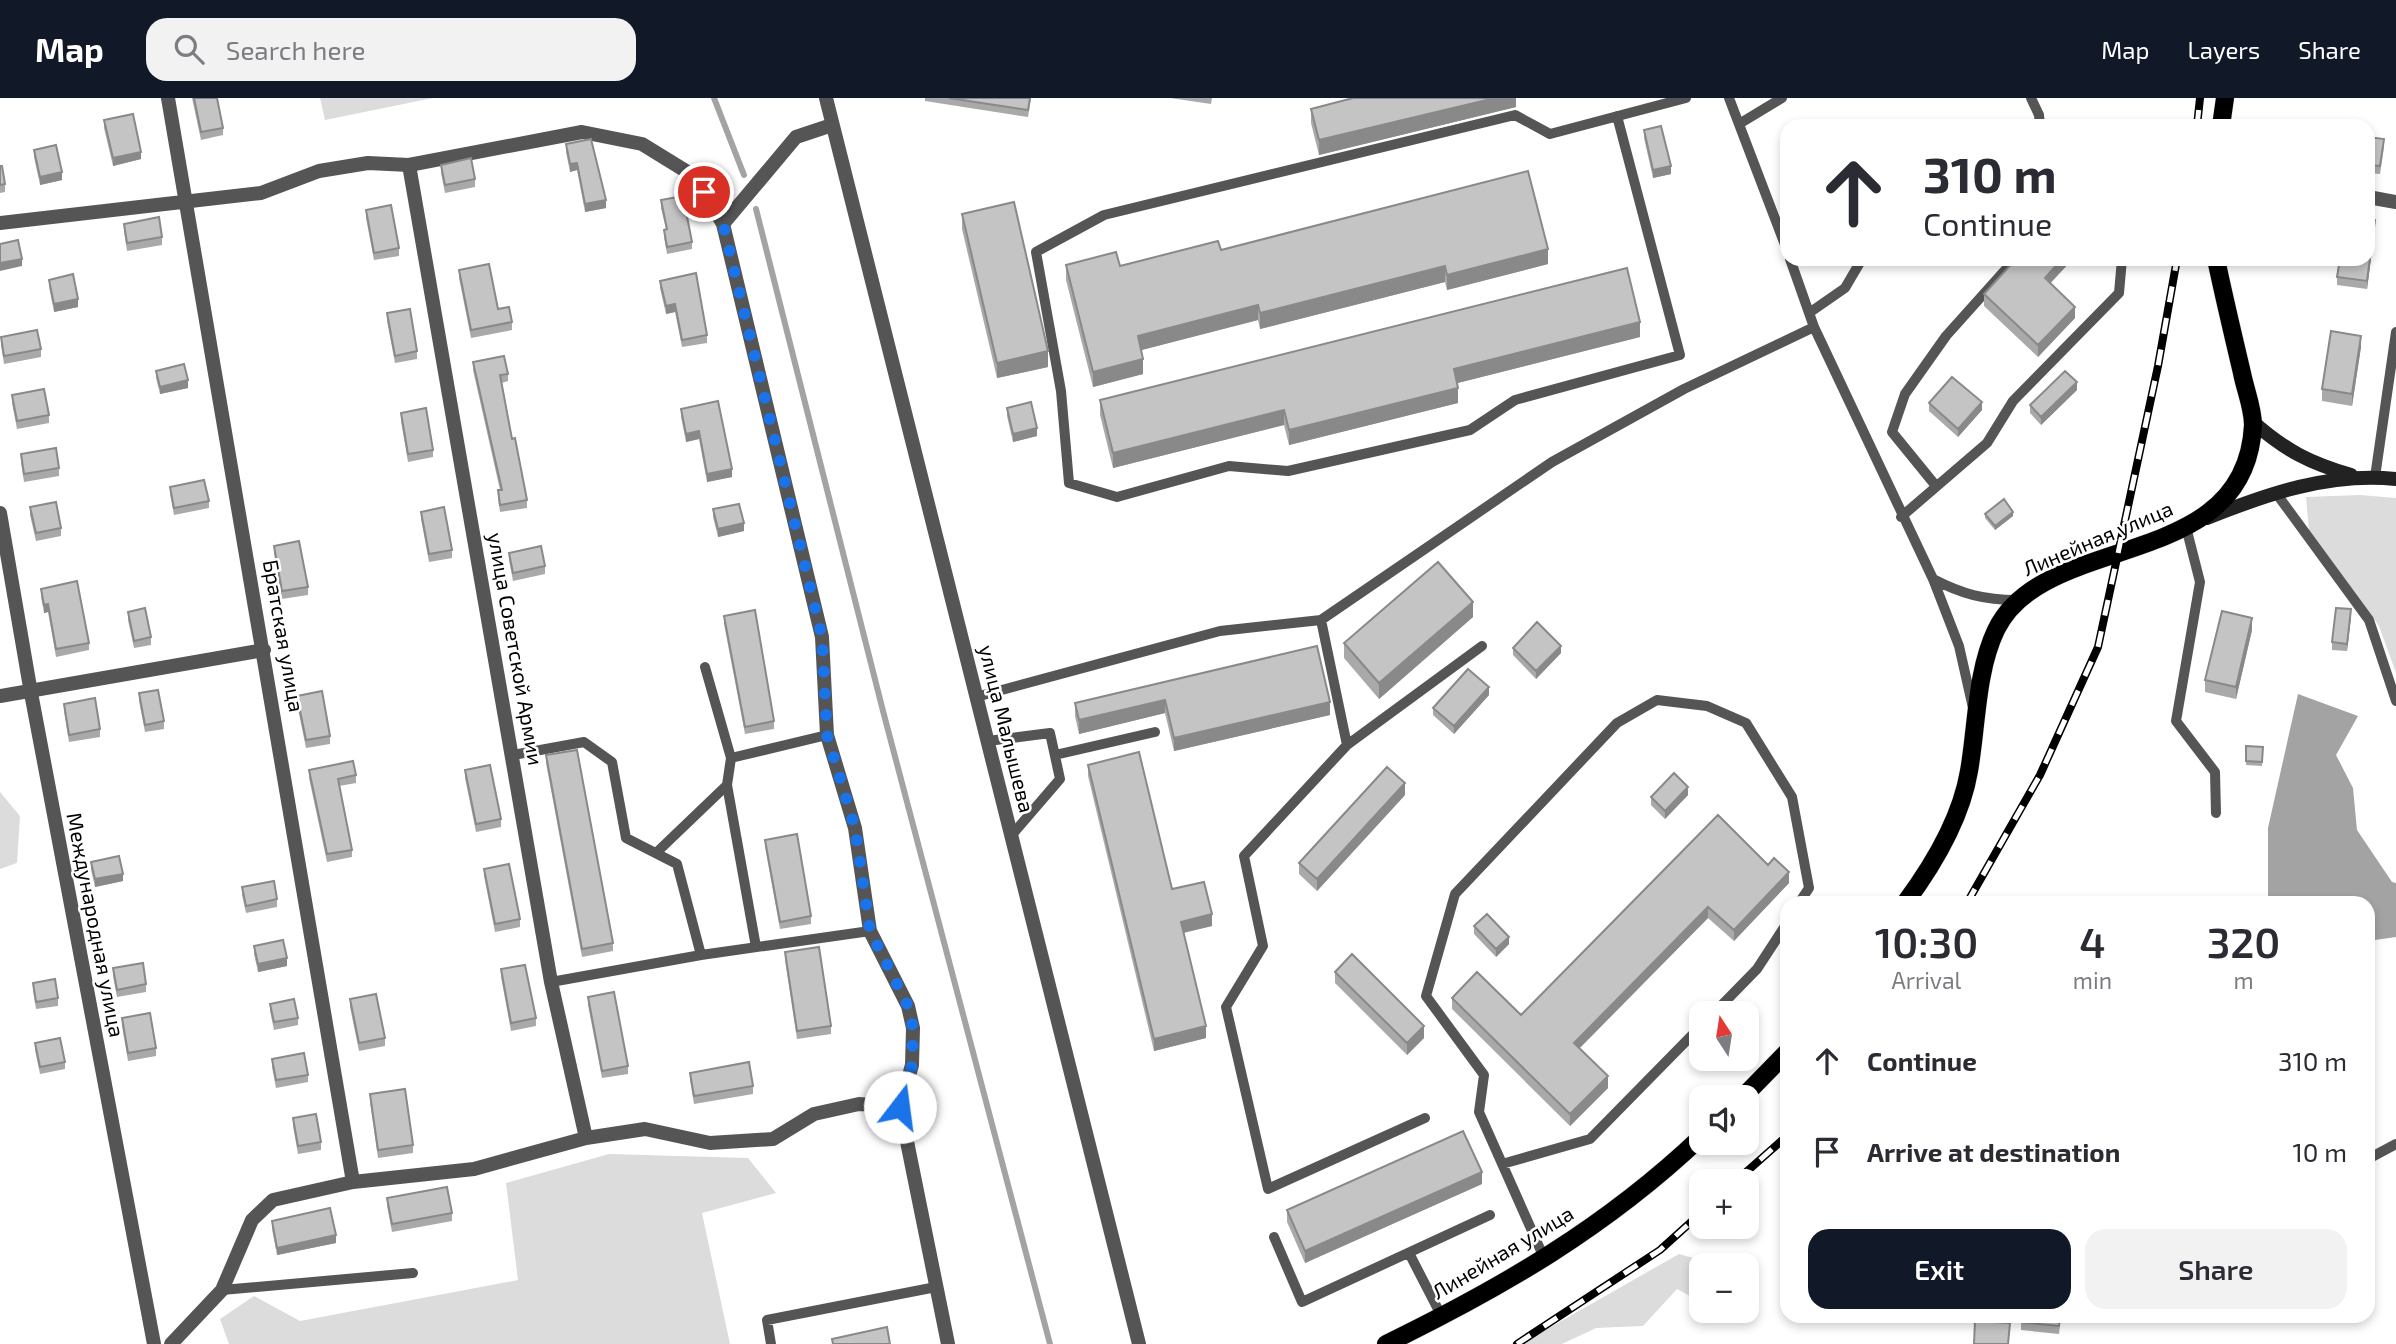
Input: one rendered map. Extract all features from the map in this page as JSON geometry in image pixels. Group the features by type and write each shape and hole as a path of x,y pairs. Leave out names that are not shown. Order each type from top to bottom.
{"main road":[{"path":"2222,119 2225,98"},
{"name":"Линейная улица","path":"1909,896 1948,835 1961,804 1984,673 1996,631 2017,600 2061,575 2140,547 2186,527 2217,505 2236,483 2249,456 2253,422 2218,266"},
{"path":"1755,1085 1780,1059"},
{"name":"Линейная улица","path":"1386,1344 1442,1317 1545,1260 1604,1218 1689,1146"}],"street":[{"name":"Братская улица","path":"168,98 353,1182"},
{"name":"улица Малышева","path":"826,98 1139,1344"},
{"path":"723,224 796,137 832,125"},
{"path":"0,223 261,193 318,170 368,163 409,165 582,132 642,144 694,176 723,224 822,637 827,735 855,828 870,931 908,1006 913,1028 912,1065 900,1107 948,1344"},
{"name":"улица Советской Армии","path":"409,165 551,982 586,1138"},
{"path":"2375,198 2396,202"},
{"path":"2253,422 2277,443 2310,463 2356,476 2396,479"},
{"path":"2186,527 2276,493 2356,476"},
{"name":"Международная улица","path":"0,513 31,693 154,1344"},
{"path":"0,696 31,693 264,650"},
{"path":"171,1344 222,1290 251,1220 273,1200 353,1182 474,1169 586,1138 645,1129 710,1143 773,1139 814,1114 859,1104 900,1107"}],"lane":[{"path":"1617,116 1679,355 1515,400 1470,429 1288,471 1229,466 1117,497 1069,483 1061,391 1036,252 1104,215 1515,116 1550,134 1617,116 1686,98"},
{"path":"1729,98 1780,232"},
{"path":"1739,124 1782,98"},
{"path":"2031,98 2039,119"},
{"path":"1792,266 1814,327 1933,579 1959,646 1976,724"},
{"path":"1809,313 1845,288 1858,266"},
{"path":"1936,486 1892,432 1905,394 1946,335 2009,266"},
{"path":"1901,516 1987,443 2013,401 2119,293 2121,266"},
{"path":"976,696 1220,631 1321,620 1552,462 1684,389 1814,327"},
{"path":"2375,477 2396,332"},
{"path":"2276,493 2369,620 2396,701"},
{"path":"2186,527 2200,582 2176,721 2215,772 2216,813"},
{"path":"1933,579 1964,595 1987,600 2017,600"},
{"path":"1321,620 1347,745"},
{"path":"1425,1118 1268,1189 1226,1007 1264,946 1244,856 1347,745 1482,646"},
{"path":"705,667 731,758 727,785 756,947"},
{"path":"1545,1260 1479,1112 1485,1075 1426,996 1455,894 1617,723 1657,700 1707,706 1746,723 1792,797 1809,888 1804,896"},
{"path":"1055,755 1155,732"},
{"path":"988,741 1050,733 1060,779 1011,836"},
{"path":"731,758 827,735"},
{"path":"513,755 584,742 612,762 626,838 677,864 701,955"},
{"path":"656,853 727,785"},
{"path":"551,982 701,955 870,931"},
{"path":"1726,1001 1757,969 1780,934"},
{"path":"1502,1164 1590,1139 1689,1038"},
{"path":"2375,1155 2396,1144"},
{"path":"1274,1237 1302,1303 1490,1215"},
{"path":"1409,1253 1442,1317"},
{"path":"222,1290 413,1273"},
{"path":"771,1344 767,1320 936,1287"}],"shaded area":[{"path":"320,98 433,98 325,120"},
{"path":"2360,495 2396,498 2396,673 2379,626 2309,530 2306,497"},
{"path":"2298,694 2358,716 2336,755 2353,788 2357,830 2392,882 2396,883 2396,937 2375,940 2375,896 2268,896 2268,828"},
{"path":"0,792 20,816 17,863 0,869"},
{"path":"609,1154 748,1158 776,1193 702,1213 730,1344 229,1344 220,1319 254,1296 300,1321 518,1280 506,1183"},
{"path":"1679,1254 1689,1257 1689,1296 1677,1289 1643,1326 1596,1328 1562,1344 1521,1344"}],"building":[{"path":"194,98 217,98 223,128 201,132"},
{"path":"949,98 1030,98 1028,110"},
{"path":"1353,98 1495,98 1319,140 1311,109"},
{"path":"133,114 141,152 113,158 104,120"},
{"path":"1661,126 1671,166 1653,170 1644,130"},
{"path":"2375,138 2384,139 2380,166 2375,166"},
{"path":"591,139 606,200 585,204 577,163 570,164 566,144"},
{"path":"56,145 62,172 40,177 34,150"},
{"path":"471,158 475,179 445,185 441,165"},
{"path":"0,166 5,184 0,185"},
{"path":"1528,171 1548,249 1447,275 1445,266 1260,313 1258,305 1138,336 1143,359 1093,372 1066,265 1116,252 1120,266 1218,241 1221,250"},
{"path":"683,196 692,242 667,247 664,230 667,229 661,200"},
{"path":"1014,202 1048,351 997,363 962,214"},
{"path":"391,205 399,248 374,253 366,210"},
{"path":"159,217 162,237 127,243 124,224"},
{"path":"18,240 22,259 0,263 0,244"},
{"path":"489,264 498,309 509,307 512,322 471,330 459,270"},
{"path":"2010,266 2056,266 2045,278 2075,307 2038,345 1984,294"},
{"path":"2339,266 2369,266 2367,281 2337,277"},
{"path":"1627,268 1640,322 1454,369 1458,388 1289,430 1284,410 1113,453 1100,400"},
{"path":"696,273 707,335 682,340 675,304 666,306 660,281"},
{"path":"73,274 78,299 54,304 49,280"},
{"path":"410,309 417,351 395,356 387,313"},
{"path":"37,330 41,349 4,356 1,337"},
{"path":"2331,331 2361,336 2352,394 2322,389"},
{"path":"504,356 508,374 500,375 527,500 500,505 498,490 502,490 473,362"},
{"path":"184,364 188,380 160,387 156,371"},
{"path":"2065,371 2077,382 2041,417 2030,405"},
{"path":"1952,377 1982,402 1958,429 1929,403"},
{"path":"44,389 49,415 17,421 12,395"},
{"path":"718,401 732,469 707,474 699,431 686,434 681,409"},
{"path":"1031,402 1037,428 1013,434 1007,408"},
{"path":"426,408 433,450 408,454 401,413"},
{"path":"56,448 59,468 24,474 21,454"},
{"path":"204,480 209,501 174,508 170,487"},
{"path":"2004,499 2013,512 1995,526 1985,514"},
{"path":"56,502 61,528 36,533 30,507"},
{"path":"739,504 744,523 718,529 713,509"},
{"path":"444,507 452,550 429,554 421,512"},
{"path":"299,541 308,587 282,591 274,546"},
{"path":"541,546 545,566 513,573 509,553"},
{"path":"1438,562 1473,602 1379,683 1344,643"},
{"path":"77,581 89,643 56,649 48,604 44,605 41,589"},
{"path":"145,608 151,637 134,641 128,612"},
{"path":"2336,608 2351,609 2347,644 2332,642"},
{"path":"755,610 774,721 745,727 724,616"},
{"path":"2222,611 2252,618 2236,687 2205,680"},
{"path":"1537,622 1561,646 1536,671 1513,648"},
{"path":"1317,646 1330,702 1174,738 1165,700 1079,720 1075,703"},
{"path":"1468,669 1489,687 1454,726 1433,708"},
{"path":"158,690 164,721 145,725 139,693"},
{"path":"322,691 330,736 306,740 297,696"},
{"path":"95,698 100,729 69,735 64,704"},
{"path":"2246,746 2263,747 2262,762 2246,761"},
{"path":"577,750 613,943 582,949 546,755"},
{"path":"1139,752 1172,889 1204,882 1212,914 1181,922 1206,1026 1154,1039 1088,765"},
{"path":"353,761 356,775 338,779 352,850 327,854 309,770"},
{"path":"490,765 501,819 476,824 465,770"},
{"path":"1387,767 1405,783 1317,879 1299,863"},
{"path":"1674,773 1688,787 1665,811 1651,797"},
{"path":"1718,815 1768,865 1774,858 1789,872 1734,930 1708,907 1574,1043 1608,1076 1570,1114 1452,998 1477,972 1521,1015"},
{"path":"797,834 811,916 780,922 765,840"},
{"path":"119,856 123,874 95,879 91,862"},
{"path":"509,864 520,919 495,924 484,869"},
{"path":"274,881 277,899 246,906 242,887"},
{"path":"1487,914 1509,937 1496,949 1474,926"},
{"path":"283,940 287,958 258,964 254,946"},
{"path":"819,947 831,1026 797,1031 785,952"},
{"path":"1352,954 1424,1026 1407,1043 1335,972"},
{"path":"143,963 146,984 117,990 113,968"},
{"path":"525,965 536,1018 511,1023 501,969"},
{"path":"55,979 58,998 36,1002 33,983"},
{"path":"614,992 628,1066 602,1071 588,997"},
{"path":"376,994 385,1038 359,1043 350,999"},
{"path":"294,999 298,1018 274,1022 270,1004"},
{"path":"150,1013 156,1048 128,1053 122,1018"},
{"path":"60,1038 65,1062 40,1067 35,1043"},
{"path":"304,1053 308,1075 276,1080 272,1059"},
{"path":"749,1062 753,1086 694,1096 690,1073"},
{"path":"405,1089 413,1145 378,1150 370,1094"},
{"path":"316,1114 321,1142 298,1146 293,1118"},
{"path":"1463,1131 1482,1172 1305,1251 1287,1210"},
{"path":"447,1187 452,1213 392,1224 387,1198"},
{"path":"330,1208 336,1235 277,1248 272,1221"},
{"path":"1975,1323 2010,1323 2008,1344 1974,1344"},
{"path":"2030,1323 2059,1323 2059,1326"},
{"path":"887,1327 890,1344 833,1344 832,1339"}],"waterway":[{"path":"714,98 744,175"},
{"path":"756,209 883,711 1050,1344"}],"railway":[{"path":"2198,119 2200,98"},
{"path":"1971,896 2040,775 2098,647 2158,366 2176,266"},
{"path":"1750,1169 1780,1142"},
{"path":"1517,1344 1660,1250 1689,1224"}],"route":[{"path":"704,192 723,224 822,637 827,735 855,828 870,931 908,1006 913,1028 912,1065 900,1107"}]}
